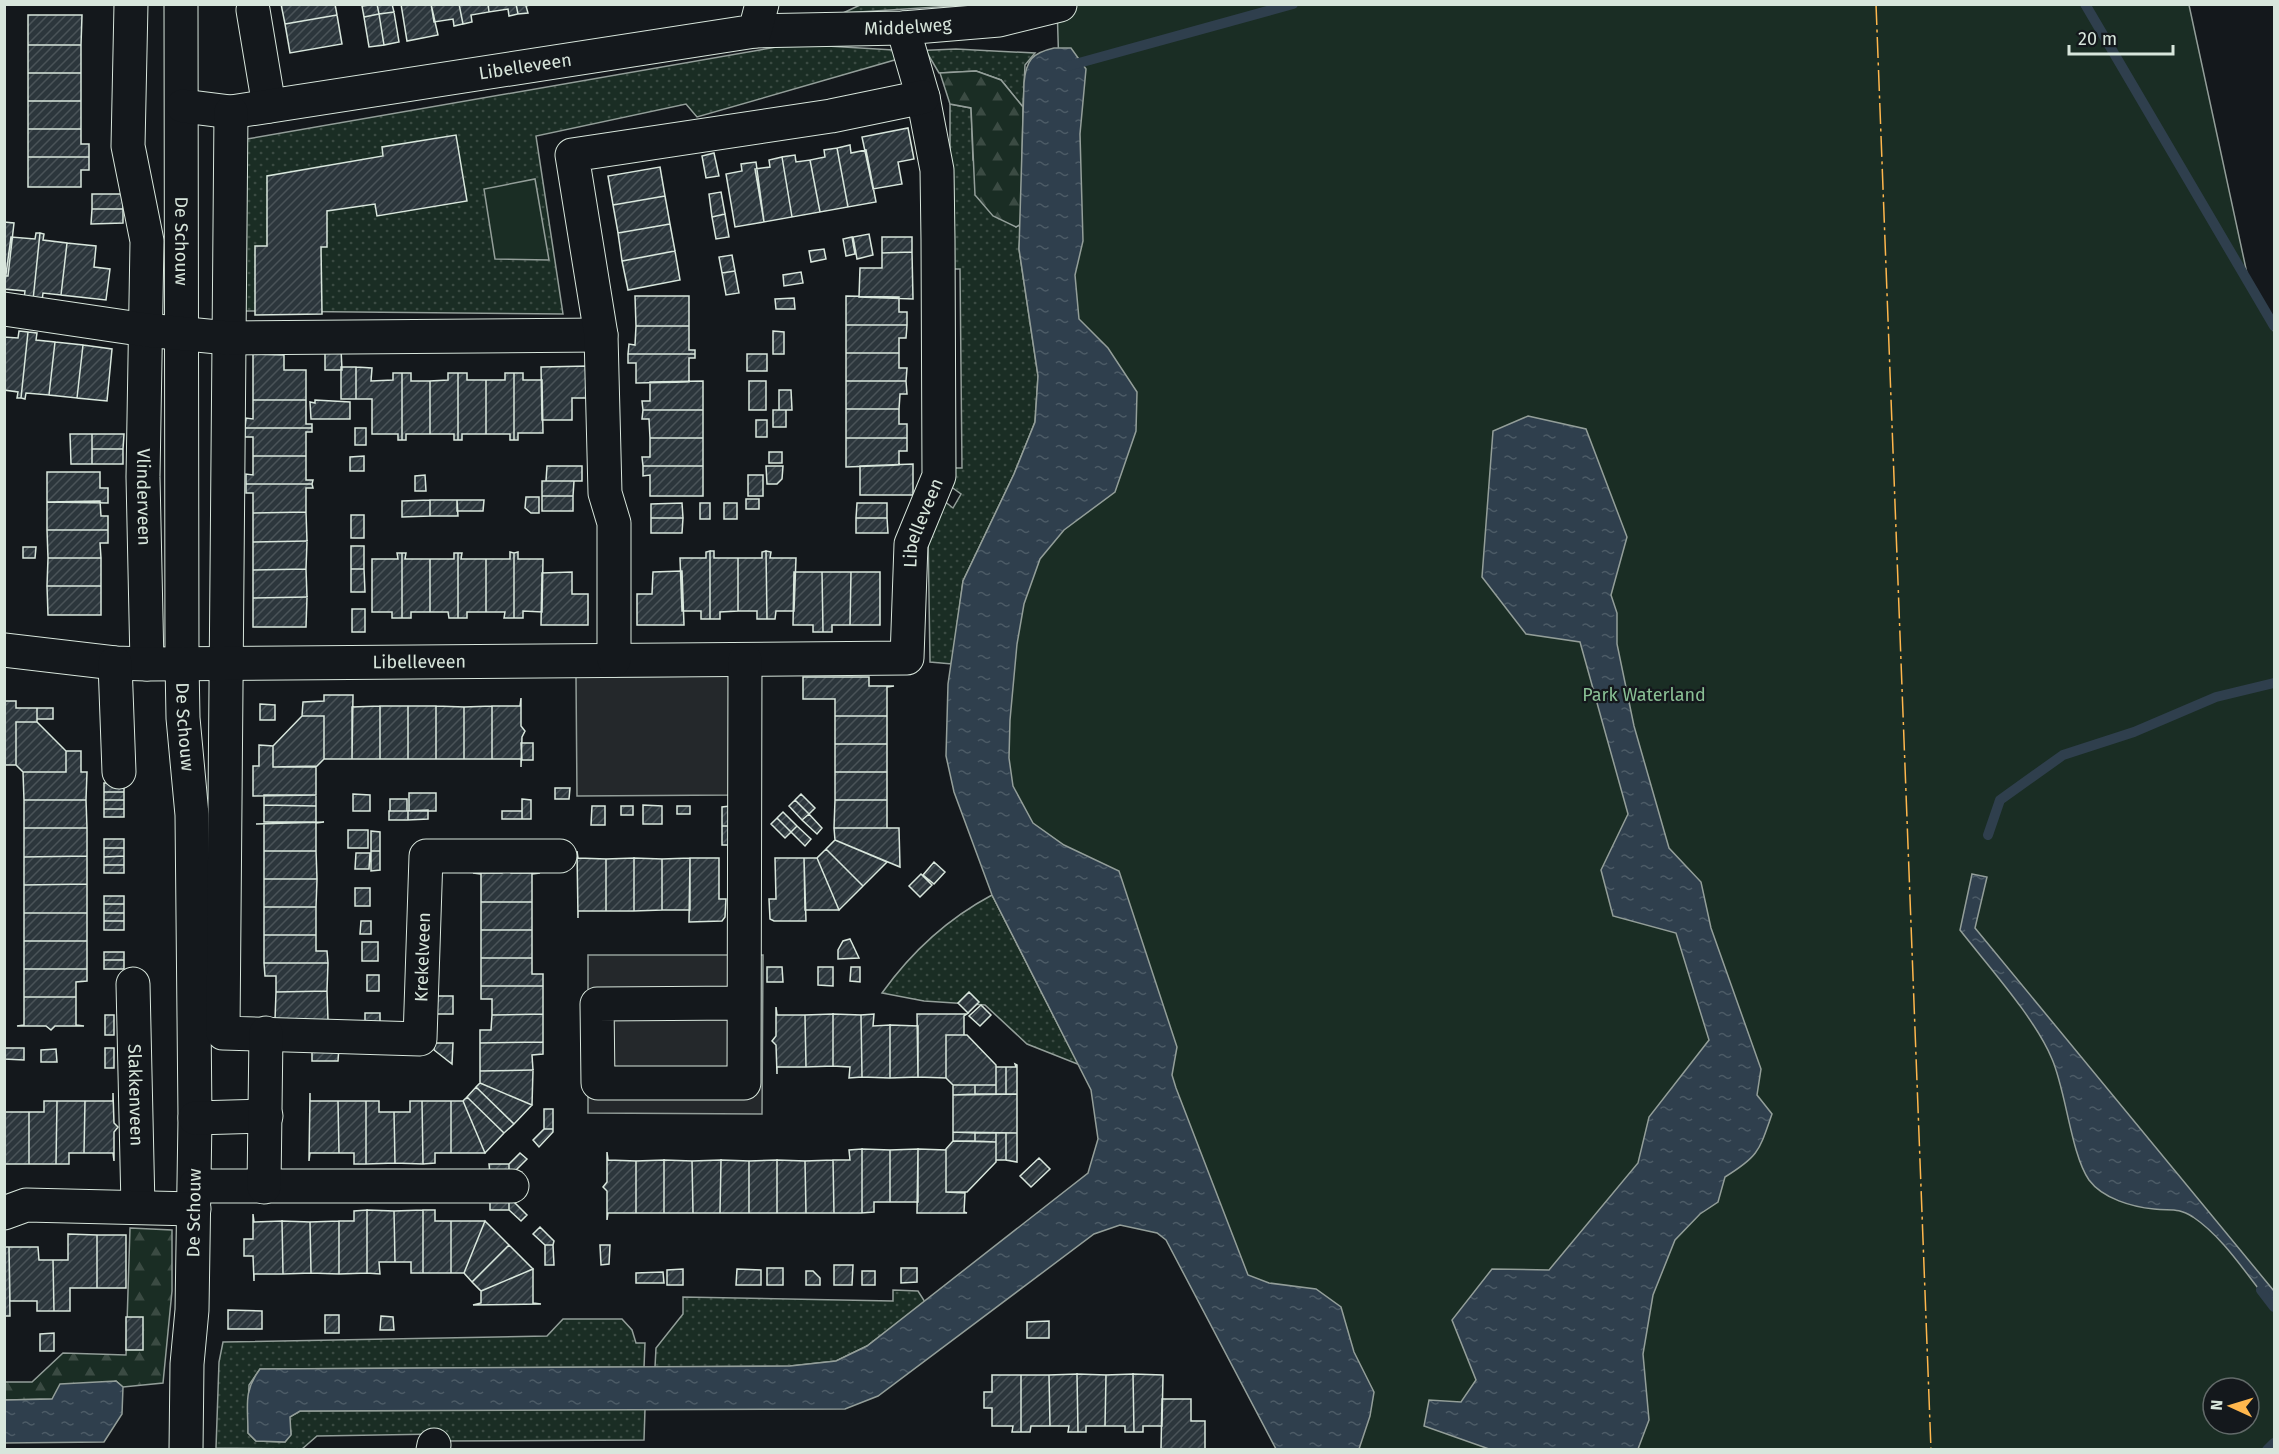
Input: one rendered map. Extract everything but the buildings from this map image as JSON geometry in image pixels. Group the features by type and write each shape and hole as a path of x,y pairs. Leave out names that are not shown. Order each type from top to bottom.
{"street":[{"name":"Vlinderveen","path":"130,4 128,147 147,241 143,477 147,663"},
{"name":"De Schouw","path":"181,4 184,333 182,663 183,718 192,815 195,1118 186,1449"},
{"name":"Middelweg","path":"758,18 903,28 999,20 1060,5"},
{"path":"253,10 269,106"},
{"name":"Libelleveen","path":"183,106 231,112 758,18"},
{"name":"Libelleveen","path":"182,663 907,658 911,544 939,476 937,170 923,97 903,28"},
{"path":"614,660 614,523 605,493 601,335 572,154 831,116 923,97"},
{"path":"224,663 231,112"},
{"path":"4,309 146,330 228,338 478,338 601,335"},
{"path":"4,651 115,663 182,663"},
{"path":"743,1003 597,1004 598,1083 744,1083 745,660"},
{"path":"115,663 119,772"},
{"name":"Krekelveen","path":"224,663 223,1033 420,1039 426,856 560,856"},
{"name":"Slakkenveen","path":"133,984 138,1207"},
{"path":"264,1187 266,1033"},
{"path":"195,1118 266,1116"},
{"path":"4,1213 26,1205 138,1207 264,1187 512,1186"}],"green space":[{"path":"860,5 968,5 843,13"},
{"name":"Park Waterland","path":"1057,5 2189,5 2251,292 2274,332 2274,1441 2266,1450 1301,1449 991,781 983,635 1054,473 1059,69"},
{"path":"794,44 910,51 956,49 1035,53 1025,65 1023,107 1001,80 976,71 939,73 926,51 697,117 686,104 536,136 563,314 243,311 241,140"},
{"path":"976,71 1001,80 1023,107 1021,224 1016,227 993,216 975,195 971,108 950,104 940,73"},
{"path":"950,104 971,108 973,160 1016,227 1021,224 1019,249 1038,376 1035,422 1014,474 963,581 952,664 930,662 928,530 944,501 953,508 961,494 950,486 951,468 962,468 960,269 950,269"},
{"path":"535,179 549,260 495,259 484,189"},
{"path":"992,895 1080,1065 1027,1044 985,1005 924,1001 882,993 931,937 945,925"},
{"path":"130,1228 172,1230 172,1291 163,1383 123,1387 116,1381 52,1399 5,1400 4,1382 32,1382 63,1353 126,1355"},
{"path":"893,1290 918,1291 925,1302 867,1346 836,1361 790,1366 655,1367 656,1348 683,1314 683,1297 893,1301"},
{"path":"563,1319 622,1319 632,1330 636,1343 645,1343 644,1367 260,1369 249,1385 248,1433 256,1441 285,1442 291,1434 289,1417 300,1411 645,1409 644,1440 438,1441 438,1434 317,1436 302,1449 216,1448 219,1362 223,1342 547,1336"}],"shaded area":[{"path":"731,676 732,795 577,796 576,677"},
{"path":"588,955 763,955 762,1114 588,1113"}],"water":[{"path":"1054,48 1071,48 1086,69 1080,134 1083,241 1075,275 1079,319 1108,348 1137,392 1136,431 1115,492 1064,530 1040,559 1024,604 1017,644 1010,720 1009,758 1013,786 1033,823 1064,845 1119,871 1177,1047 1172,1075 1176,1088 1248,1275 1269,1283 1316,1289 1341,1307 1354,1352 1374,1392 1370,1416 1359,1449 1276,1449 1166,1240 1157,1233 1120,1225 1094,1234 878,1396 845,1409 300,1411 290,1417 291,1435 285,1442 256,1441 248,1433 248,1399 251,1385 260,1369 790,1366 836,1361 867,1346 1088,1173 1098,1139 1091,1090 992,895 954,792 946,756 948,684 963,581 1014,474 1035,422 1038,376 1019,249 1024,83 1026,69 1035,55"},
{"path":"1528,416 1586,429 1627,537 1611,595 1617,613 1617,644 1634,726 1669,848 1701,882 1711,928 1761,1069 1757,1095 1772,1114 1756,1152 1745,1164 1725,1177 1718,1202 1700,1214 1675,1240 1653,1295 1643,1354 1649,1420 1638,1449 1489,1449 1424,1426 1429,1400 1461,1402 1476,1380 1452,1320 1492,1269 1549,1270 1638,1163 1649,1117 1709,1040 1676,933 1613,916 1601,870 1628,814 1580,642 1526,634 1482,577 1493,431"},
{"path":"1972,874 1987,877 1975,928 2274,1291 2274,1297 2269,1302 2234,1256 2193,1217 2178,1211 2146,1208 2119,1201 2102,1192 2089,1180 2073,1139 2057,1072 2044,1043 2010,993 1960,930"},
{"path":"116,1381 123,1387 122,1414 104,1442 5,1443 5,1400 52,1399 60,1384"}],"waterway":[{"path":"1068,66 1293,4"},
{"path":"2085,4 2274,326"},
{"path":"1988,835 2000,800 2063,755 2134,732 2216,697 2274,683"},
{"path":"2261,1290 2274,1307"},
{"path":"2267,1450 2274,1443"}],"power":[{"path":"1876,4 1931,1450"}]}
